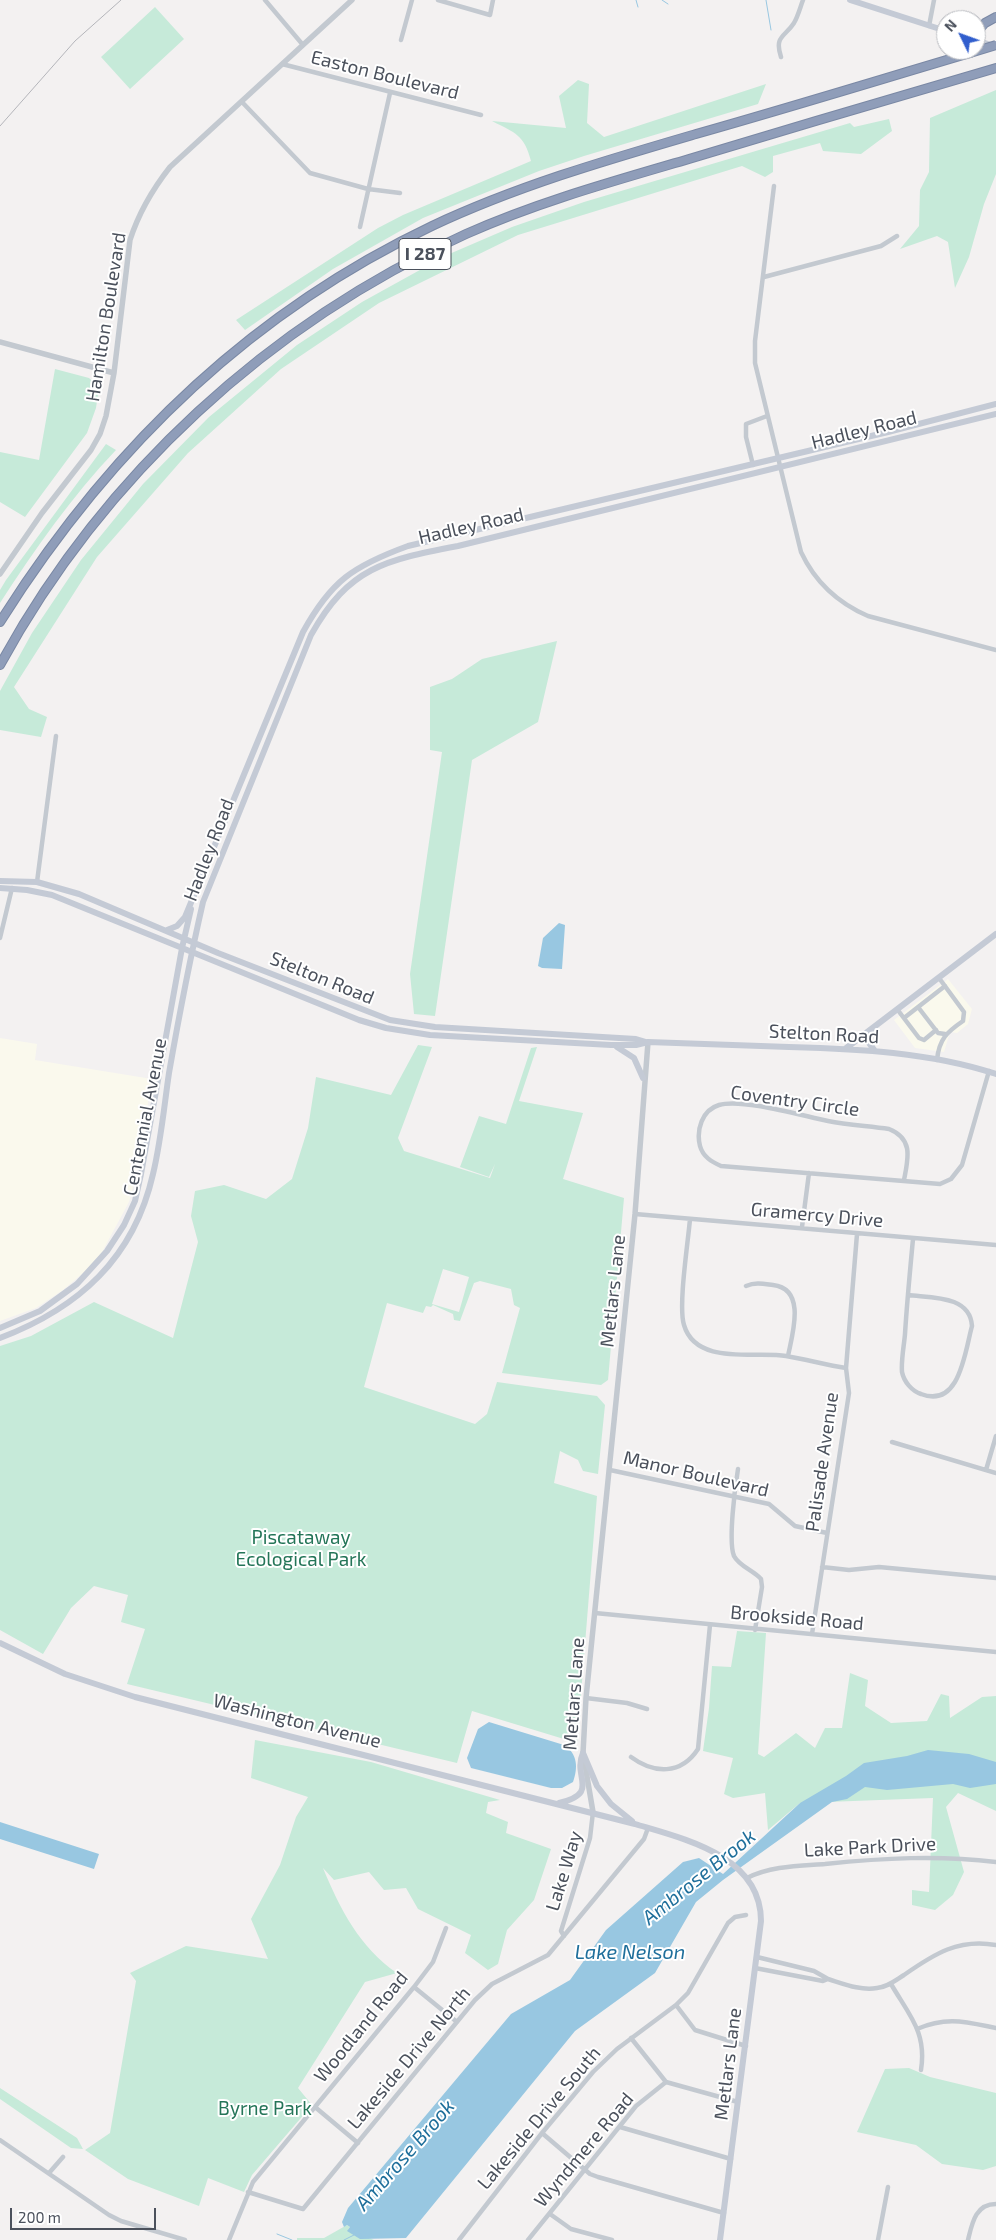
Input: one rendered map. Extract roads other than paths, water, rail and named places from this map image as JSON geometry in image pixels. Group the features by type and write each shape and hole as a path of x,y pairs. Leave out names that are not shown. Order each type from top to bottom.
{"highway":[{"name":"I 287","path":"0,622 66,525 144,434 192,388 236,351 275,320 348,271 433,226 535,184 996,46"},
{"name":"I 287","path":"0,666 45,591 76,547 110,504 156,453 214,397 250,366 316,318 373,281 467,233 546,202 996,68"}],"main road":[{"path":"850,0 936,28"},
{"name":"Hadley Road","path":"192,952 204,902 214,873 296,671 324,612 338,595 358,577 384,563 409,556 460,545 996,404"},
{"name":"Hadley Road","path":"167,930 182,922 195,894 303,632 315,609 330,591 352,571 372,559 408,546 753,465 779,462 996,414"},
{"path":"408,546 409,556"},
{"name":"Stelton Road","path":"0,880 37,882 78,894 185,937 225,956 390,1020 435,1027 636,1039 648,1042 875,1051 937,1060 993,1072"},
{"name":"Stelton Road","path":"0,888 12,888 52,895 359,1020 386,1028 430,1035 611,1045 636,1045 648,1042"},
{"name":"Hadley Road","path":"182,948 195,894"},
{"path":"845,1049 996,934"},
{"name":"Centennial Avenue","path":"0,1328 40,1311 77,1284 107,1250 131,1209 141,1174 182,948"},
{"name":"Centennial Avenue","path":"0,1338 53,1314 77,1298 108,1268 136,1224 153,1174 192,952"},
{"path":"872,1029 869,1043 875,1051"},
{"path":"611,1045 630,1054 637,1062 644,1078"},
{"name":"Washington Avenue","path":"0,1643 65,1674 135,1697 593,1812"},
{"path":"559,1804 570,1801 581,1793 584,1780 581,1758 583,1753"},
{"path":"583,1753 597,1786 604,1796 635,1824"},
{"name":"Metlars Lane","path":"593,1812 700,1845 732,1864 747,1878 756,1894 761,1913 757,1957 720,2240"}],"street":[{"path":"265,0 303,45"},
{"name":"Hamilton Boulevard","path":"0,574 42,513 91,450 106,416 114,373 126,270 136,221 154,187 170,167 352,0"},
{"path":"401,40 412,0"},
{"path":"438,0 490,15 493,0"},
{"path":"781,57 778,49 780,38 794,24 803,0"},
{"path":"929,26 934,0"},
{"name":"Easton Boulevard","path":"282,64 481,116"},
{"path":"360,227 390,93"},
{"path":"242,102 310,173 368,189 400,193"},
{"path":"774,186 755,341 755,363 801,552 816,578 832,595 851,609 868,616 996,650"},
{"path":"764,277 880,246 897,236"},
{"path":"0,342 114,373"},
{"path":"753,465 746,436 746,424 767,416"},
{"path":"37,882 56,736"},
{"path":"0,938 12,888"},
{"path":"937,1060 938,1045 945,1034 963,1020 964,1012 939,978"},
{"path":"904,1018 945,986"},
{"path":"918,1007 936,1030 945,1034"},
{"path":"897,1009 919,1038 924,1040 936,1030"},
{"name":"Metlars Lane","path":"593,1812 583,1753 586,1698 635,1214 648,1042"},
{"name":"Coventry Circle","path":"904,1180 909,1152 907,1144 896,1132 889,1129 829,1121 780,1109 730,1104 714,1107 704,1117 699,1141 701,1150 714,1163 721,1166 940,1184 955,1175 962,1165 993,1072"},
{"path":"802,1227 809,1173"},
{"name":"Gramercy Drive","path":"635,1214 996,1245"},
{"path":"690,1219 682,1315 690,1337 708,1349 729,1355 788,1356 811,1363 846,1368"},
{"name":"Palisade Avenue","path":"812,1634 849,1393 846,1368 857,1234"},
{"path":"908,1294 956,1302 967,1311 971,1319 972,1326 956,1383 943,1395 922,1395 909,1386 902,1371 908,1294 914,1239"},
{"path":"746,1286 757,1283 780,1286 790,1294 796,1313 788,1356"},
{"path":"986,1470 996,1436"},
{"path":"892,1442 996,1473"},
{"path":"738,1469 734,1496 734,1557 757,1574 762,1587 755,1630"},
{"name":"Manor Boulevard","path":"610,1470 769,1504 795,1526 827,1533"},
{"path":"822,1567 849,1570 878,1567 996,1578"},
{"name":"Brookside Road","path":"595,1613 996,1652"},
{"path":"631,1757 647,1766 669,1770 687,1763 698,1750 710,1625"},
{"path":"586,1698 627,1703 647,1709"},
{"name":"Lake Way","path":"564,1936 561,1932 590,1838 593,1812"},
{"name":"Lakeside Drive North","path":"248,2192 303,2209 486,1988 544,1958 644,1839 648,1828"},
{"name":"Lake Park Drive","path":"747,1878 772,1869 893,1857 930,1856 996,1862"},
{"name":"Lakeside Drive South","path":"459,2240 542,2133 593,2072 631,2038 676,2005 696,1981 728,1923 735,1917 746,1914"},
{"name":"Woodland Road","path":"229,2240 253,2182 433,1962 446,1928"},
{"path":"757,1957 814,1971 828,1979 865,1989 879,1988 891,1984 947,1948 972,1943 996,1945"},
{"path":"782,1973 784,1963"},
{"path":"755,1968 811,1979 828,1979"},
{"path":"811,1979 814,1971"},
{"path":"891,1984 918,2029 924,2049 921,2070"},
{"path":"414,1987 457,2022"},
{"path":"676,2005 695,2030 746,2046"},
{"path":"918,2029 938,2021 950,2020 996,2028"},
{"path":"631,2038 666,2082 738,2102"},
{"name":"Wyndmere Road","path":"528,2240 636,2106 666,2082"},
{"path":"315,2108 358,2143"},
{"path":"620,2127 731,2159"},
{"path":"542,2133 585,2169 598,2177 724,2213"},
{"path":"0,2140 120,2221 185,2240"},
{"path":"49,2173 64,2157"},
{"path":"878,2240 888,2186"},
{"path":"968,2240 975,2215 986,2206 996,2204"},
{"path":"550,2214 571,2229 612,2240"},
{"path":"160,2240 162,2234"}],"water":[{"path":"559,923 565,925 562,969 542,968 538,966 543,938"},
{"path":"489,1722 564,1745 572,1753 576,1762 573,1782 562,1788 551,1788 471,1768 467,1758 478,1729"},
{"name":"Lake Nelson","path":"928,1750 969,1754 996,1762 996,1784 970,1788 953,1784 887,1790 865,1787 847,1799 832,1802 723,1880 696,1902 655,1973 575,2031 406,2238 360,2239 347,2231 350,2227 347,2225 344,2227 342,2222 348,2208 511,2014 570,1980 606,1930 683,1862 699,1858 723,1874 800,1803 864,1763 907,1756"},
{"path":"0,1822 99,1854 94,1869 0,1839"}],"waterway":[{"path":"636,0 638,7"},
{"path":"662,0 668,4"},
{"path":"766,0 771,30"},
{"path":"277,2234 292,2240"},
{"name":"Ambrose Brook","path":"344,2240 354,2235"}],"railway":[{"path":"0,126 75,41 121,0"}],"park label":[{"name":"Piscataway Ecological Park","path":"301,1549"},
{"name":"Byrne Park","path":"265,2109"}]}
